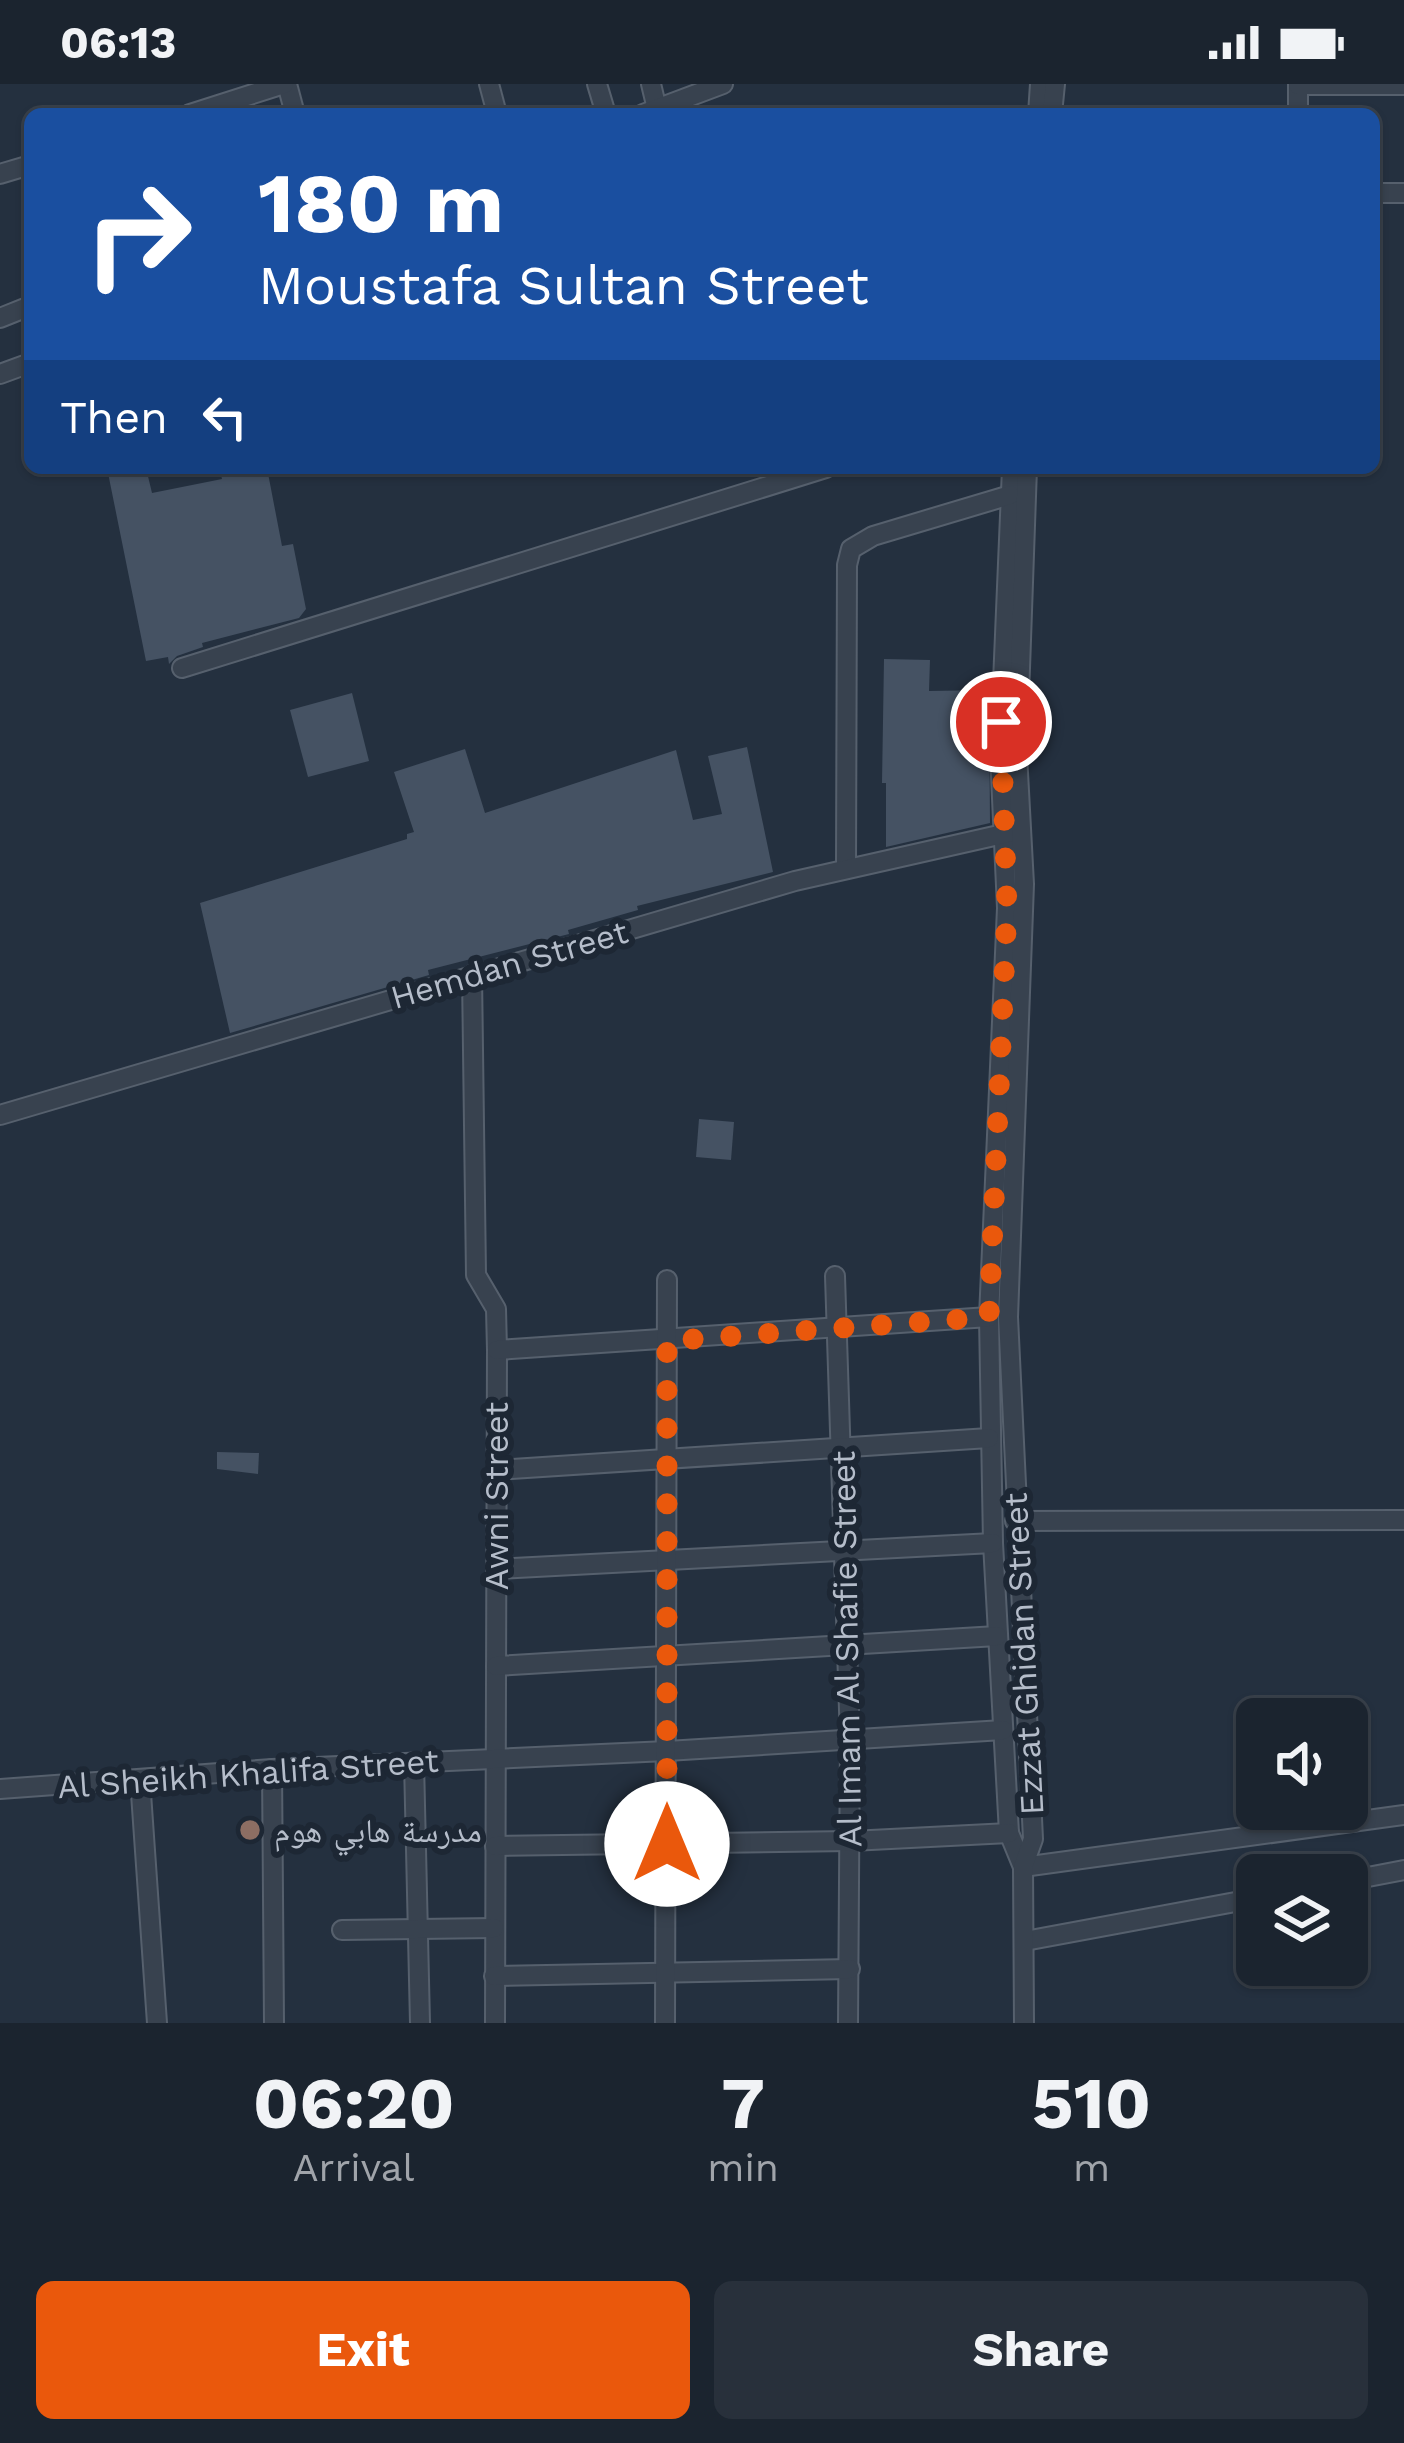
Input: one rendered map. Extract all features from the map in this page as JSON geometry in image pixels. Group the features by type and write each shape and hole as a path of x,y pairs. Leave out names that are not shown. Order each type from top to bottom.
{"street":[{"path":"209,108 285,84"},
{"path":"660,108 723,84"},
{"path":"1298,85 1404,85"},
{"path":"182,668 807,474"},
{"name":"Ezzat Ghidan Street","path":"1012,474 1000,754 1022,937 1008,1290 1033,1839 1023,1867"},
{"name":"Ezzat Ghidan Street","path":"1023,1867 1009,1833 993,1543 989,1317 1027,474"},
{"path":"847,868 847,565 851,549 873,536 1010,495"},
{"name":"Hemdan Street","path":"0,1115 847,868 1012,832"},
{"name":"Awni Street","path":"472,975 476,1268 496,1309 497,1350 495,2023"},
{"name":"Al Imam Al Shafie Street","path":"835,1276 850,1741 848,2023"},
{"path":"665,2023 667,1280"},
{"path":"497,1350 989,1317"},
{"path":"496,1470 989,1438"},
{"path":"1015,1521 1404,1520"},
{"path":"496,1569 993,1543"},
{"path":"496,1666 997,1636"},
{"name":"Al Sheikh Khalifa Street","path":"0,1789 272,1768 1003,1730"},
{"path":"414,1762 420,2023"},
{"path":"272,1768 274,2023"},
{"path":"140,1779 157,2023"},
{"path":"1024,2023 1023,1867 1404,1815"},
{"path":"495,1846 851,1841 1009,1833"},
{"path":"1368,1877 1404,1870"},
{"path":"1025,1941 1236,1902"},
{"path":"342,1930 494,1928"},
{"path":"494,1976 850,1969"}],"building":[{"path":"108,474 147,474 152,493 222,479 221,474 268,474 282,546 293,544 306,609 299,618 202,643 203,647 169,664 168,657 146,661"},
{"path":"884,659 930,660 929,691 989,690 990,823 886,847"},
{"path":"352,693 369,761 308,777 290,710"},
{"path":"747,747 773,872 637,906 638,910 568,930 569,934 428,970 429,975 230,1033 200,903 407,839 414,832 394,772 465,749 485,813 676,750 693,820 722,814 708,756"},
{"path":"699,1119 734,1122 731,1160 696,1157"},
{"path":"217,1452 259,1453 258,1474 217,1469"}],"place":[{"name":"مدرسة هابي هوم","path":"250,1830"}],"route":[{"path":"667,1844 667,1341 989,1317 1007,908 1001,722"}]}
